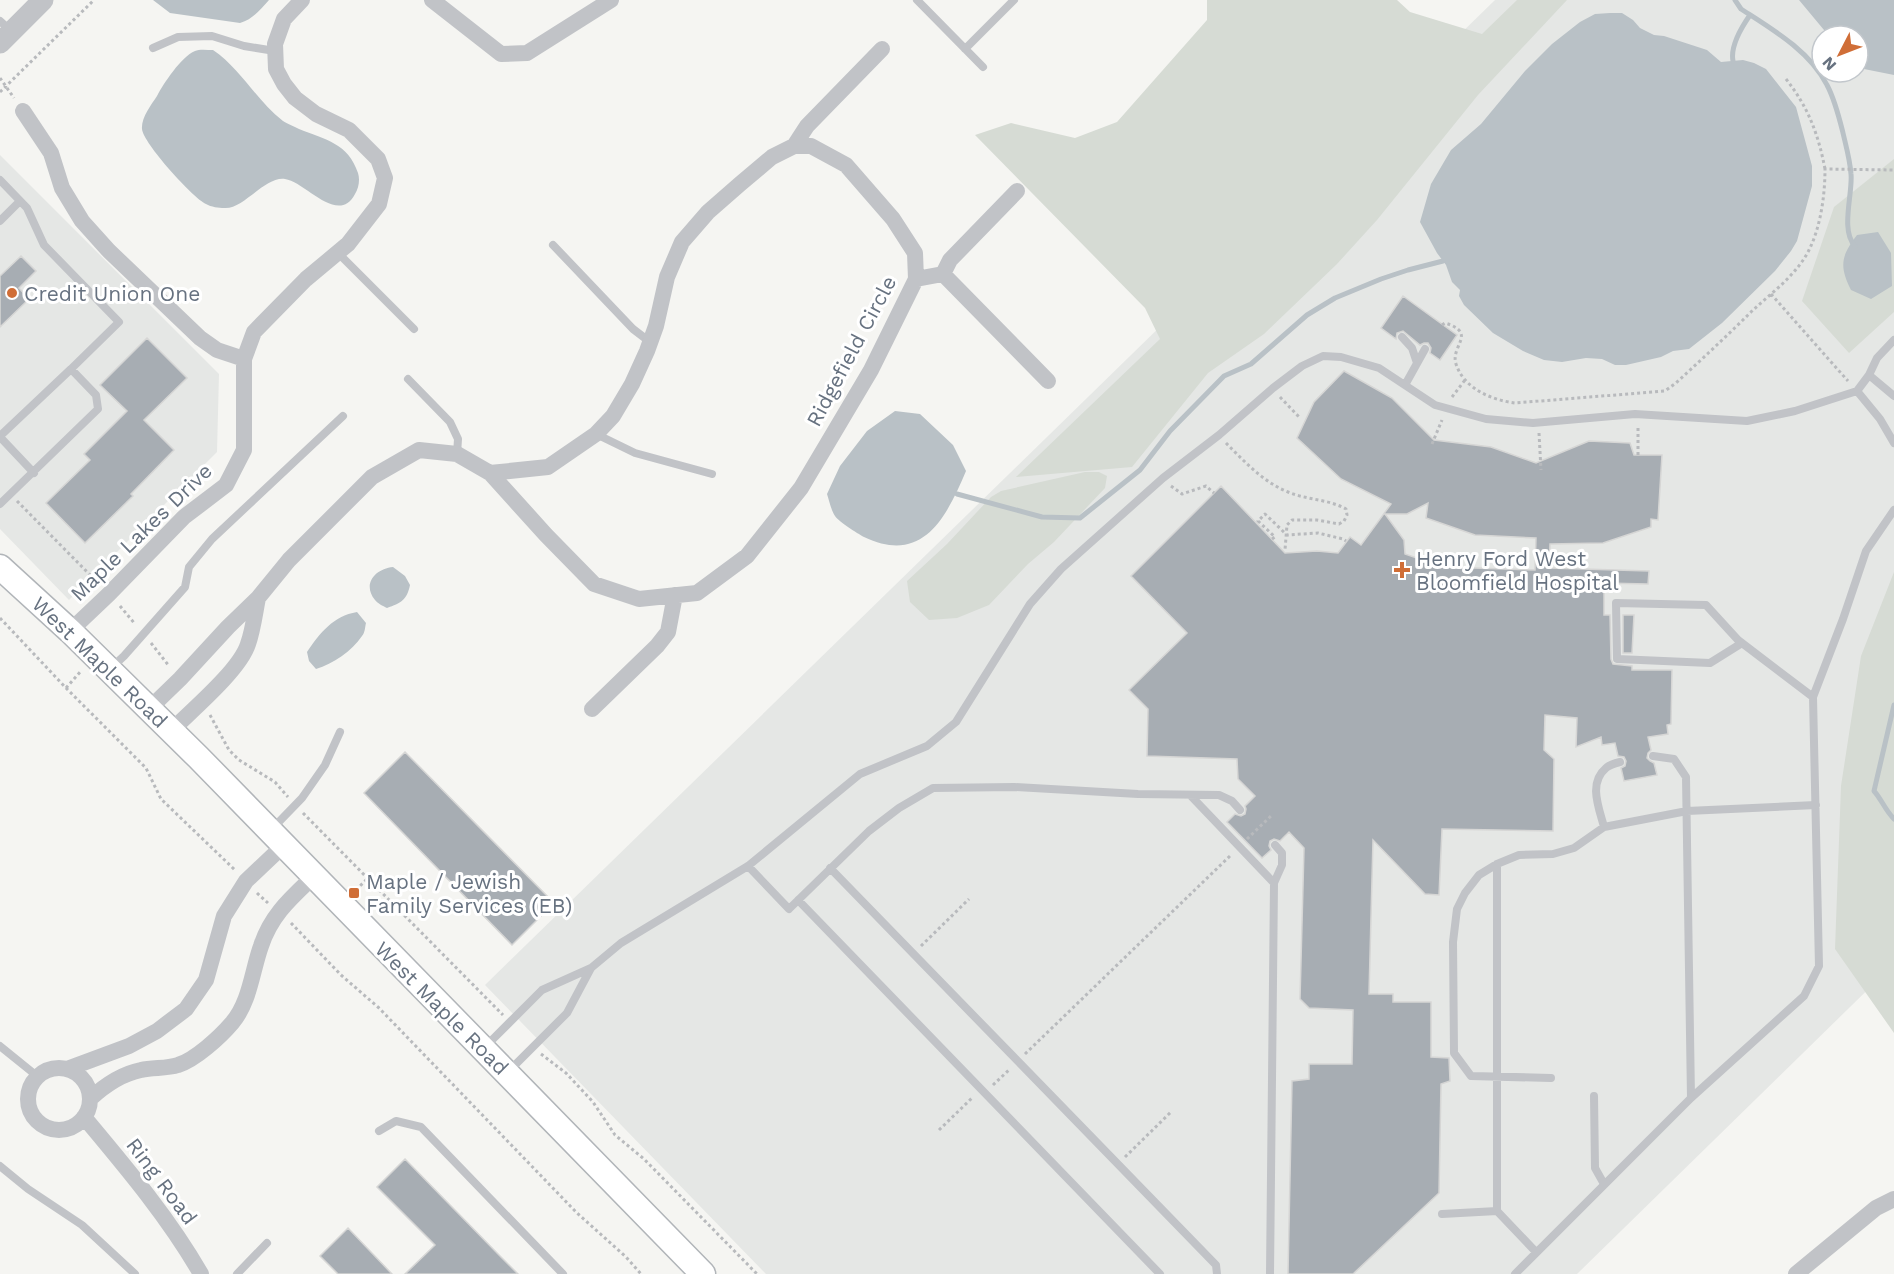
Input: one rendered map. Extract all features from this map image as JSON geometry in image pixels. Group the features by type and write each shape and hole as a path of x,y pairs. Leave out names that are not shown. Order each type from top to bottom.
{"main road":[{"name":"West Maple Road","path":"0,567 70,631 171,731 703,1274"}],"street":[{"path":"4,32 43,0"},
{"name":"Maple Lakes Drive","path":"70,631 184,517 226,485 244,450 244,359 254,332 306,279 348,244 379,204 385,178 378,159 349,130 316,114 295,98 276,69 275,44 284,20 302,0"},
{"path":"432,0 501,54 527,53 611,0"},
{"path":"490,473 548,467 596,434 613,416 632,384 650,342 667,277 682,242 708,212 740,184 772,157 794,146 807,126 882,49"},
{"path":"22,111 51,153 62,188 82,221 109,251 200,338 218,350 244,359"},
{"name":"Ridgefield Circle","path":"149,709 258,598 289,560 372,477 418,450 458,454 490,473 594,584 639,599 697,593 747,556 801,488 871,370 916,279 915,252 893,219 846,165 811,146 794,146"},
{"path":"943,274 950,260 1017,191"},
{"path":"916,279 943,274"},
{"path":"943,274 1048,381"},
{"path":"591,709 669,632 675,595"},
{"name":"Ridgefield Circle","path":"171,731 226,676 243,654 248,645 258,598"},
{"path":"67,1068 85,1082 90,1104 84,1118 78,1124 68,1129 56,1130 45,1127 36,1120 29,1108 30,1086 37,1076 45,1070 67,1068 129,1046 157,1031 186,1009 206,980 224,916 276,838"},
{"path":"90,1099 102,1087 121,1077 141,1070 180,1065 213,1042 233,1022 254,972 261,946 278,911 313,877"},
{"name":"Ring Road","path":"84,1118 174,1232 201,1274"},
{"path":"1796,1274 1876,1208 1894,1199"}],"lane":[{"path":"917,0 983,67"},
{"path":"965,48 1014,0"},
{"path":"153,48 178,37 212,36 244,46 275,51"},
{"path":"0,180 27,208 44,245 119,322 0,437 34,473"},
{"path":"0,221 20,201"},
{"path":"553,245 633,329 650,342"},
{"path":"338,253 414,329"},
{"path":"1407,338 1417,363"},
{"path":"483,1049 542,990 591,968 621,944 748,866 860,774 927,746 956,722 1030,604 1061,569 1163,478 1302,366 1323,356 1341,357 1379,369 1435,405 1486,419 1533,423 1638,414 1747,421 1795,411 1857,391 1869,375 1877,358 1894,340"},
{"path":"1405,385 1425,349"},
{"path":"0,504 98,409 96,395 71,369"},
{"path":"1869,375 1894,396"},
{"path":"408,379 450,422 458,439 458,454"},
{"path":"1857,391 1880,419 1894,443"},
{"path":"110,670 185,587 189,567 212,539 343,416"},
{"path":"596,434 635,453 712,474"},
{"path":"1515,1274 1691,1098 1804,996 1819,966 1814,697 1866,550 1894,510"},
{"path":"1742,643 1710,663 1617,658 1616,603 1706,605 1742,643 1814,697"},
{"path":"276,838 295,805 325,765 340,732"},
{"path":"1653,756 1674,759 1686,777 1691,1098"},
{"path":"1604,827 1597,798 1597,782 1606,768 1620,762"},
{"path":"748,866 789,909 868,831 899,808 933,788 1014,787 1137,794 1219,795 1232,801 1240,810"},
{"path":"1191,796 1274,883"},
{"path":"1551,1078 1471,1076 1454,1053 1453,942 1457,909 1465,893 1479,875 1519,855 1553,854 1574,848 1604,827 1687,811 1816,805"},
{"path":"1270,1274 1274,883 1282,865 1282,853 1275,846"},
{"path":"1497,864 1497,1211 1536,1252"},
{"path":"830,868 1216,1265 1217,1274"},
{"path":"798,900 1160,1274"},
{"path":"507,1074 567,1012 591,968"},
{"path":"0,1046 37,1076"},
{"path":"1594,1096 1595,1168 1604,1184"},
{"path":"379,1131 396,1121 421,1126 564,1274"},
{"path":"0,1166 28,1189 82,1225 135,1274"},
{"path":"1442,1214 1497,1211"},
{"path":"237,1274 267,1243"}],"path":[{"path":"0,92 94,0"},
{"path":"0,78 22,111"},
{"path":"1442,325 1450,324 1462,334 1462,341 1455,355 1455,363 1465,380 1484,394 1499,400 1515,403 1660,392 1672,387 1785,281 1809,249 1819,220 1827,169 1816,129 1786,79"},
{"path":"1827,169 1894,170"},
{"path":"1771,294 1857,391"},
{"path":"1273,388 1300,418"},
{"path":"1638,414 1638,455"},
{"path":"1219,435 1258,474 1287,492 1336,504 1346,509 1347,515 1339,524 1317,520 1292,520 1287,525 1285,550"},
{"path":"1163,478 1182,494 1206,486 1214,492"},
{"path":"10,494 118,603 180,679"},
{"path":"1272,539 1275,537 1258,521 1265,514 1287,535 1318,533 1346,541"},
{"path":"0,618 146,768 161,798 341,975 379,1008 576,1212 626,1257 641,1274"},
{"path":"66,688 81,671"},
{"path":"201,702 229,750 239,760 275,782 295,805 510,1022"},
{"path":"939,1130 973,1097 984,1092 1018,1062 1272,815"},
{"path":"354,893 368,879"},
{"path":"913,953 969,899"},
{"path":"534,1046 566,1073 593,1102 615,1135 644,1159 757,1274"},
{"path":"1117,1163 1172,1111"}],"shaded area":[{"path":"153,0 269,0 253,17 240,23 170,13"},
{"path":"1207,0 1397,0 1410,12 1482,34 1517,0 1567,0 1478,95 1377,220 1337,264 1264,334 1208,373 1132,467 1016,477 1160,339 1145,308 975,135 1011,123 1075,138 1117,122 1207,20"},
{"name":"Henry Ford West Bloomfield Hospital","path":"1495,0 1894,0 1894,964 1577,1274 766,1274 485,985"},
{"path":"1799,0 1894,0 1894,75 1870,70 1870,24 1819,24"},
{"path":"1622,13 1640,28 1654,35 1707,50 1721,62 1743,60 1766,69 1796,107 1812,166 1812,186 1797,241 1791,251 1775,271 1722,323 1689,349 1673,351 1661,357 1626,365 1615,365 1602,359 1586,358 1562,362 1544,360 1523,351 1493,333 1464,305 1459,296 1460,290 1452,282 1446,265 1420,222 1431,184 1451,150 1481,124 1525,71 1552,44 1580,22 1595,14"},
{"path":"197,50 213,50 232,66 273,113 283,121 335,144 348,155 354,163 359,181 356,192 348,203 340,206 331,204 293,182 277,179 239,204 224,208 215,207 200,200 170,170 145,136 142,129 143,120 164,84 184,59"},
{"path":"0,155 219,374 217,452 69,600 0,529"},
{"path":"1894,159 1894,312 1849,353 1802,301 1834,207"},
{"path":"1878,232 1891,253 1892,286 1871,299 1851,290 1843,268 1845,255 1857,235"},
{"path":"895,411 920,414 953,445 966,471 950,505 930,532 917,541 902,545 885,544 864,537 848,527 835,516 827,494 840,466 867,431"},
{"path":"1085,472 1099,472 1107,476 1105,488 1054,542 1028,564 989,605 957,618 929,620 910,602 907,581 947,544 991,497 1001,491"},
{"path":"393,567 405,576 410,585 403,600 387,608 375,600 371,594 370,583 376,574"},
{"path":"1894,572 1894,1033 1835,949 1841,786 1861,656"},
{"path":"357,612 366,623 363,635 342,656 316,669 309,661 307,652 312,645 334,621"}],"building":[{"name":"Credit Union One","path":"21,256 36,271 19,288 29,299 0,327 0,276"},
{"path":"1403,296 1457,335 1440,360 1430,353 1431,348 1428,343 1420,345 1403,331 1397,333 1396,339 1381,328"},
{"path":"147,338 187,378 144,420 174,450 131,494 133,496 85,543 46,503 90,460 84,454 127,411 100,385"},
{"path":"1344,371 1392,398 1434,440 1491,447 1536,463 1589,441 1630,443 1634,455 1662,455 1658,520 1651,519 1651,527 1603,543 1550,544 1549,568 1649,571 1648,584 1604,583 1604,615 1610,615 1611,659 1613,664 1632,666 1632,670 1672,670 1671,724 1667,725 1668,734 1648,737 1651,750 1647,758 1654,763 1657,775 1624,781 1621,768 1625,766 1626,761 1624,757 1618,756 1615,743 1602,745 1601,737 1576,747 1577,718 1545,715 1544,750 1554,759 1553,831 1442,829 1439,895 1425,894 1373,840 1369,994 1393,994 1393,1002 1431,1002 1431,1057 1449,1058 1450,1081 1441,1084 1439,1193 1353,1274 1288,1274 1292,1081 1309,1079 1309,1064 1352,1064 1353,1010 1309,1008 1300,999 1304,848 1289,832 1280,841 1274,839 1270,841 1271,850 1262,858 1227,822 1235,814 1241,816 1245,814 1245,806 1255,796 1238,779 1237,759 1147,756 1148,709 1129,690 1187,633 1131,576 1221,486 1285,553 1317,551 1338,553 1350,537 1361,545 1391,504 1341,479 1297,438 1314,402","holes":["1428,503 1426,518 1475,535 1536,538 1535,570 1443,567 1405,554 1404,540 1385,514 1407,514"]},
{"path":"1623,615 1634,615 1632,653 1623,653"},
{"path":"405,752 554,903 512,945 364,793"},
{"path":"405,1159 518,1274 405,1274 435,1245 377,1187"},
{"path":"348,1228 392,1274 338,1274 320,1256"}],"waterway":[{"path":"1735,0 1741,9 1800,51 1820,73 1830,91 1850,164 1848,231 1855,246"},
{"path":"1733,61 1735,43 1750,15"},
{"path":"957,494 1042,517 1080,518 1140,470 1170,431 1224,376 1251,364 1307,315 1335,298 1381,279 1443,261"},
{"path":"1894,705 1874,791 1894,819"}],"place":[{"name":"Credit Union One","path":"12,293"},
{"name":"Henry Ford West Bloomfield Hospital","path":"1402,570"},
{"name":"Maple / Jewish Family Services (EB)","path":"354,893"}]}
